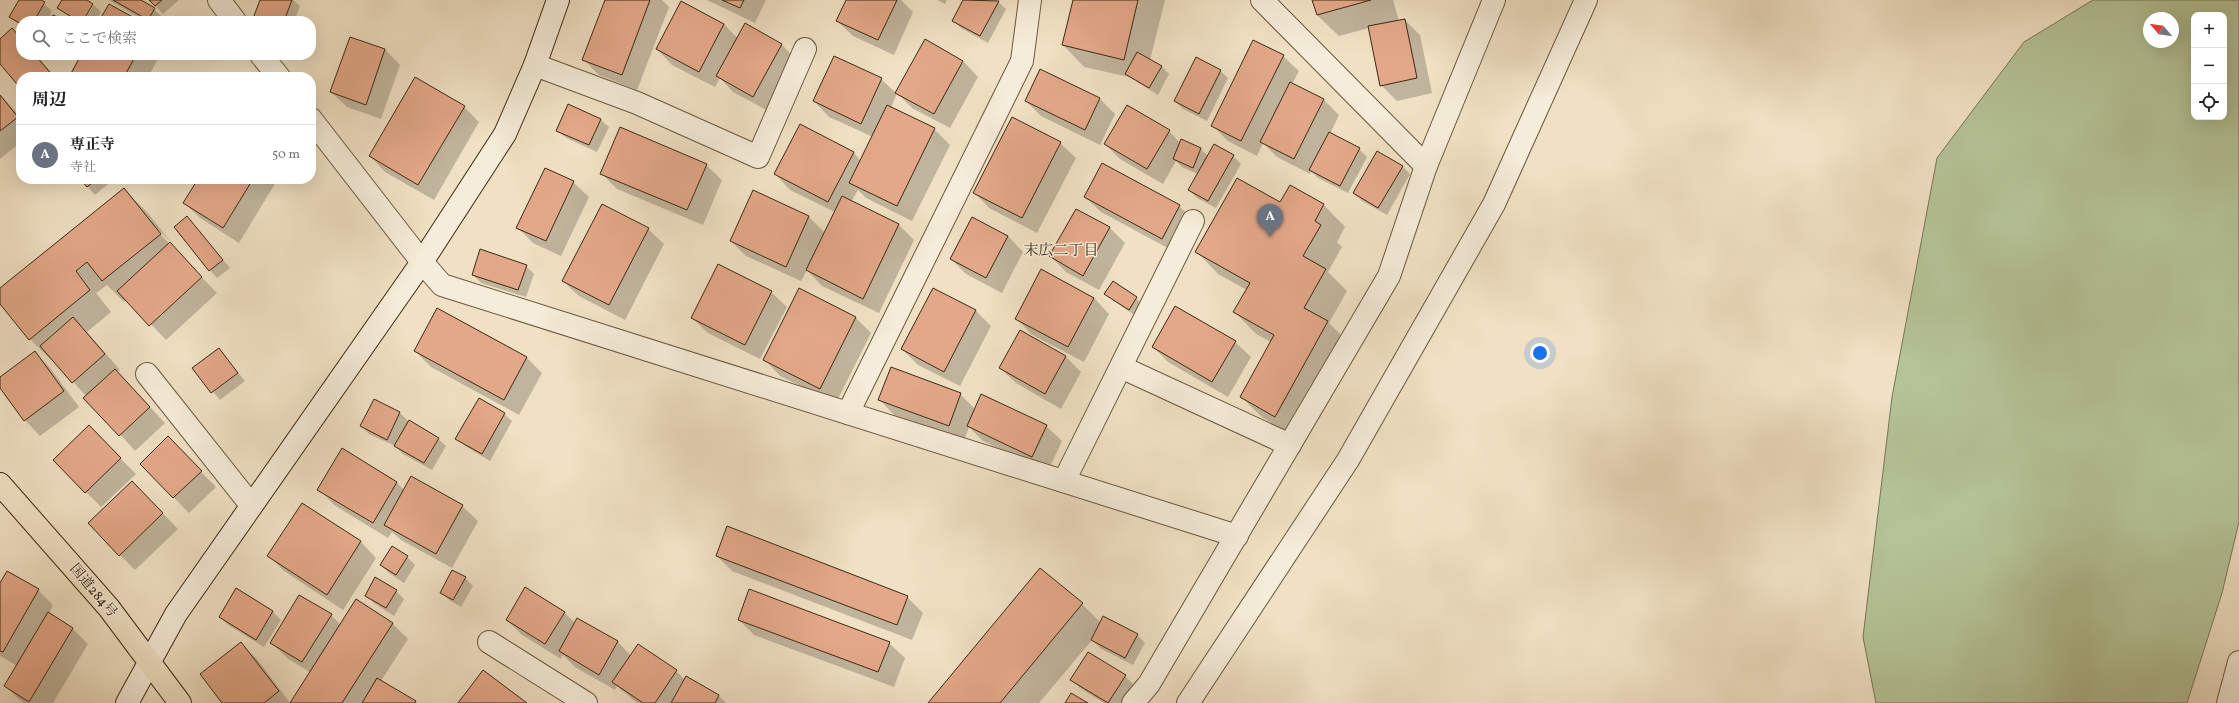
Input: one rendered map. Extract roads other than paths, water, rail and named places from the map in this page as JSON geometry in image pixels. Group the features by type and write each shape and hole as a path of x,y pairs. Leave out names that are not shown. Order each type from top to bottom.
{"highway":[{"name":"国道284号","path":"0,484 109,608 180,703"}],"street":[{"path":"219,0 231,16"},
{"path":"127,703 176,614 422,262 505,134 535,65 558,0"},
{"path":"848,413 1022,61 1030,0"},
{"path":"1262,0 1426,166"},
{"path":"1133,703 1149,684 1389,276 1426,166 1494,0"},
{"path":"1188,703 1348,460 1494,204 1586,0"},
{"path":"535,65 637,103 758,158 805,49"},
{"path":"265,60 274,72"},
{"path":"316,125 422,262 442,285 1237,536"},
{"path":"1064,482 1193,221"},
{"path":"1121,367 1290,445"},
{"path":"147,374 251,505"},
{"path":"489,642 586,703"},
{"path":"2228,703 2239,662"}],"place":[{"name":"専正寺","path":"1270,237"}],"district":[{"name":"末広二丁目","path":"1061,251"}]}
